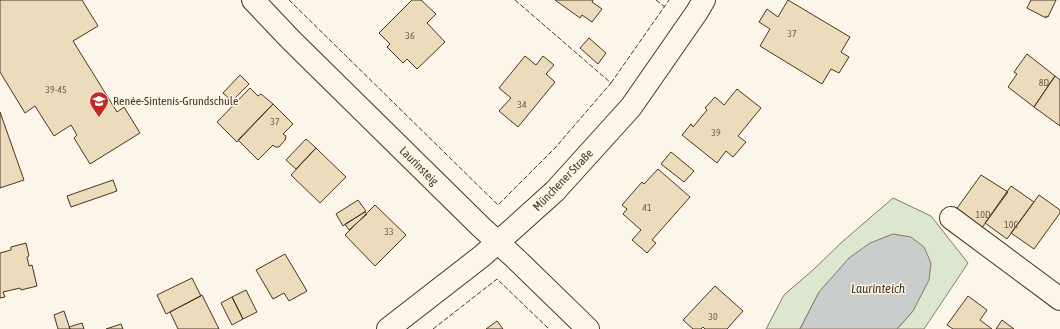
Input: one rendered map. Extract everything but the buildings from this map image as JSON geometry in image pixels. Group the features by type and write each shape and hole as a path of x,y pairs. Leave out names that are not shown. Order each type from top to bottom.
{"street":[{"name":"Laurinsteig","path":"253,0 292,41 476,222 588,329"},
{"name":"Münchener Straße","path":"388,329 482,256 555,191 631,107 704,0"},
{"path":"951,218 1060,299"}],"green space":[{"path":"893,198 931,216 968,263 924,329 897,329 913,311 819,292 800,329 766,329 784,295"}],"water":[{"name":"Laurinteich","path":"893,234 911,237 924,247 931,263 929,280 913,311 897,329 800,329 819,292 849,258 870,243"}],"fence":[{"path":"289,0 498,205 555,148 611,83 515,0"},
{"path":"656,0 665,7"},
{"path":"611,83 669,0"},
{"path":"433,329 497,279 549,329"}],"place":[{"name":"Renée-Sintenis-Grundschule","path":"99,118"}]}
